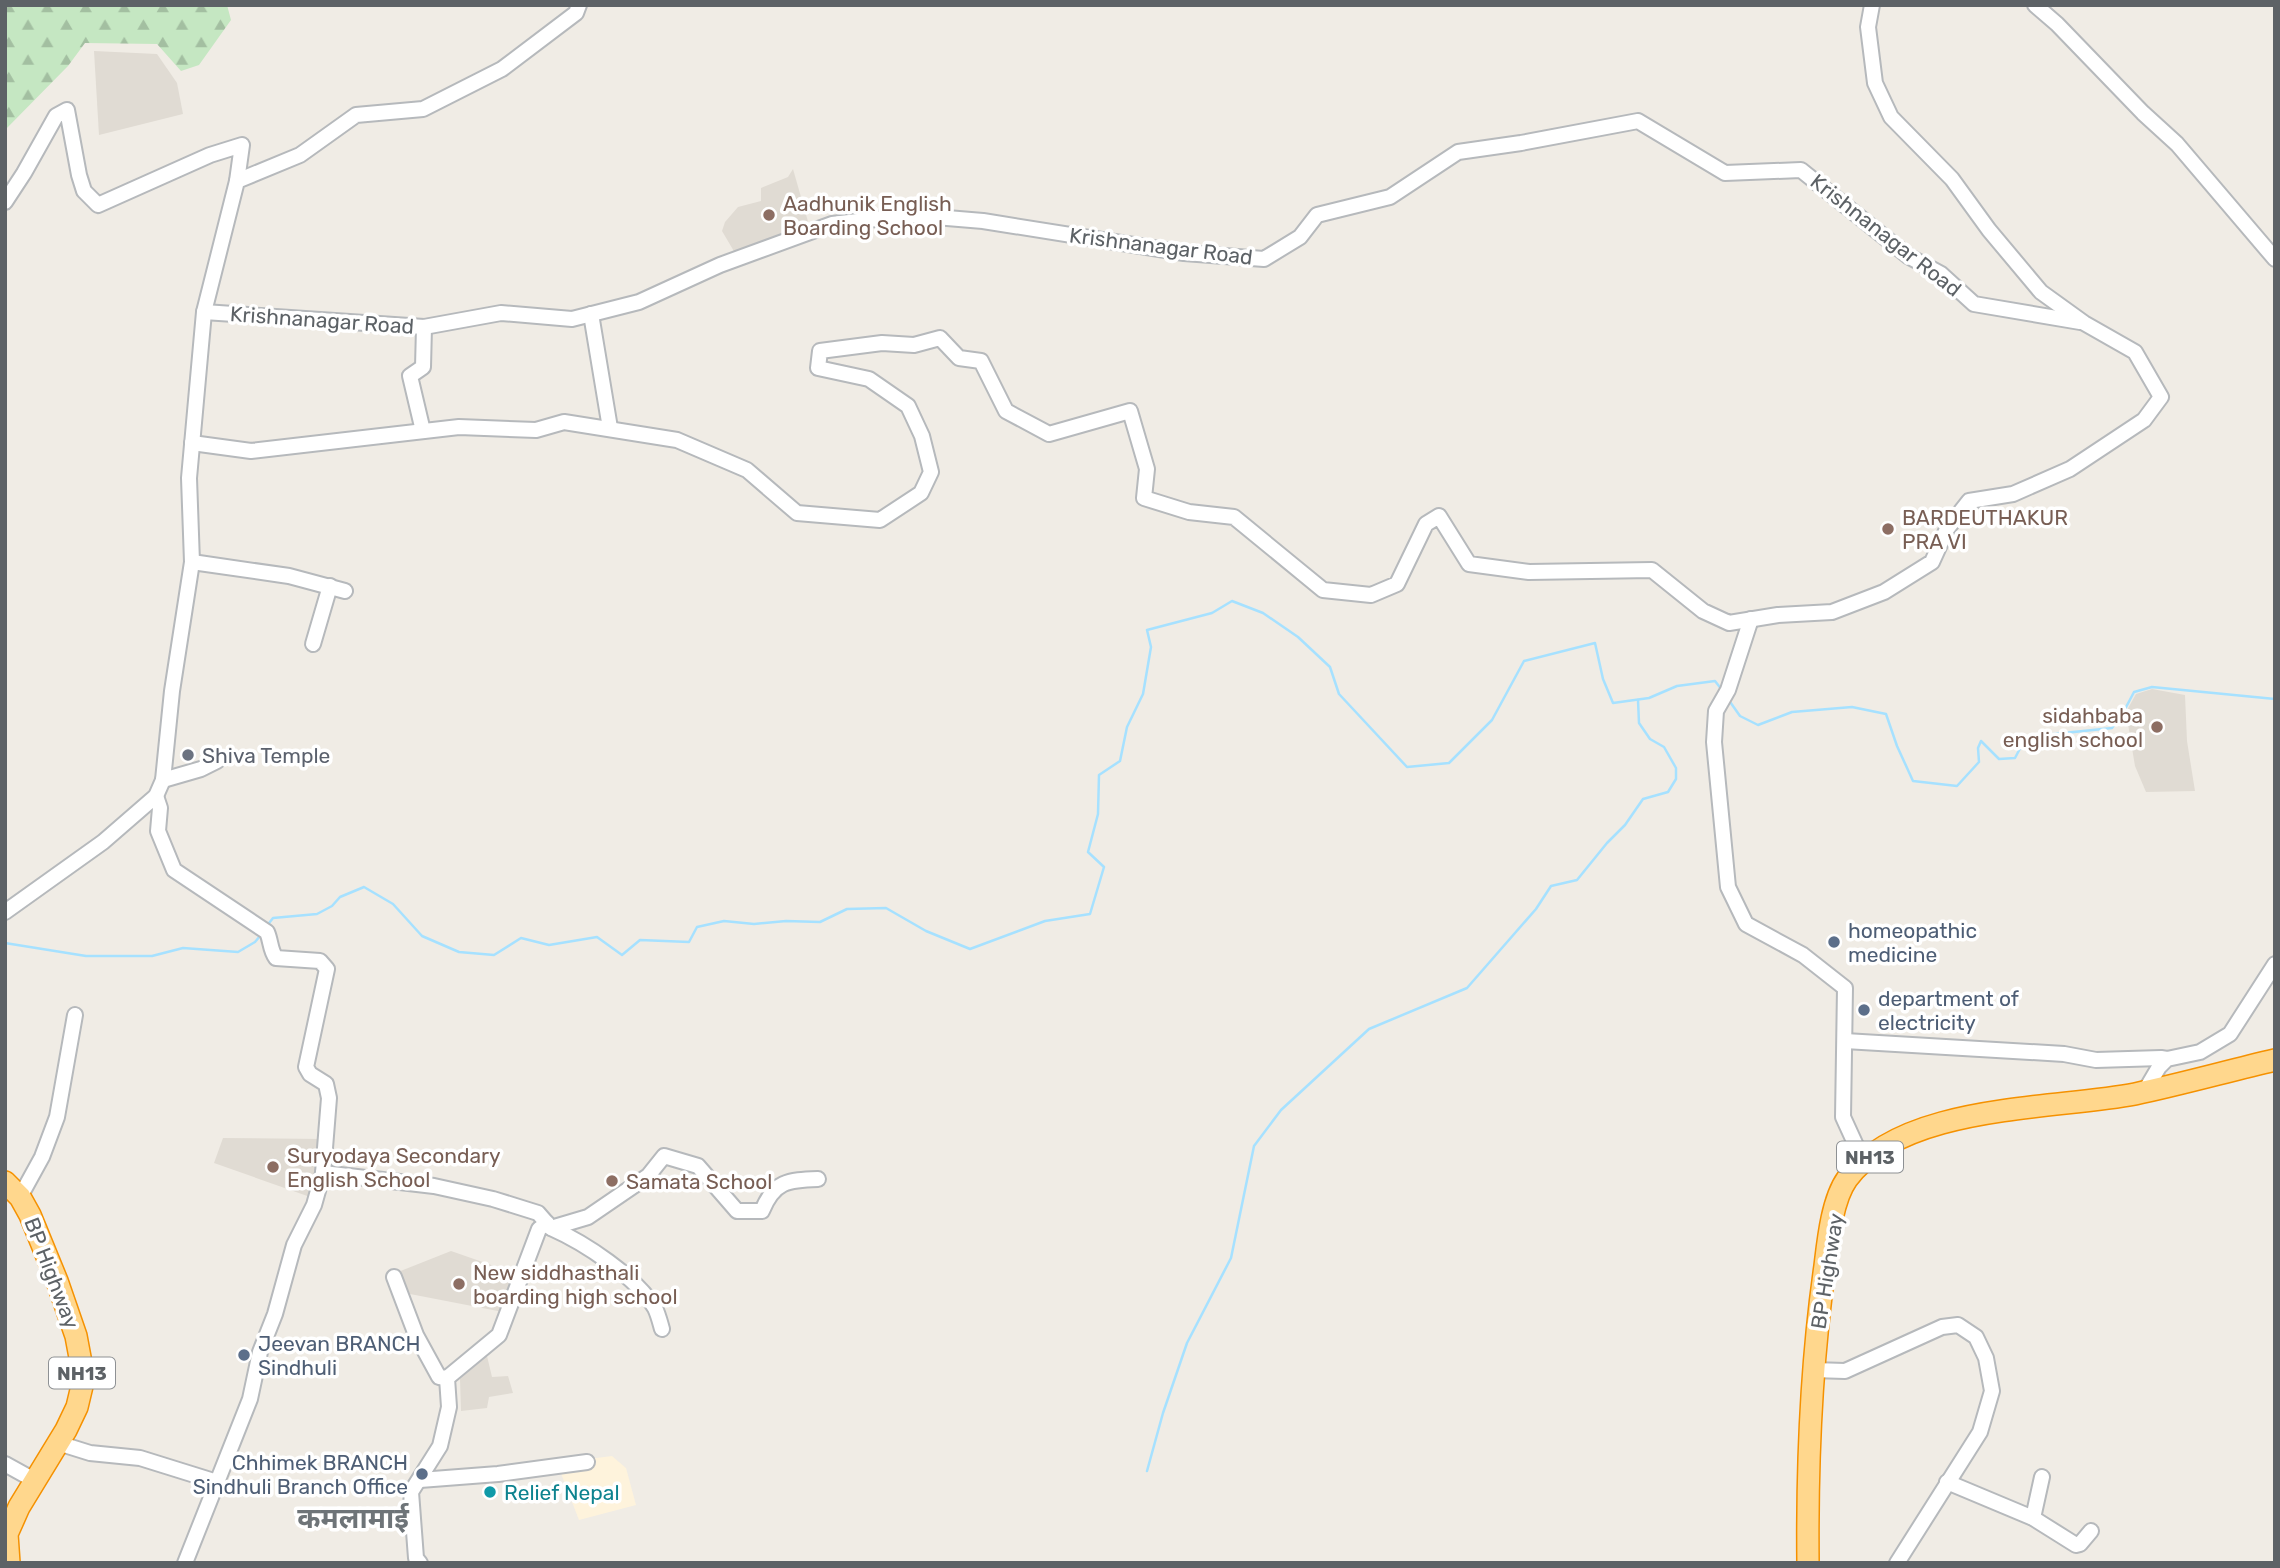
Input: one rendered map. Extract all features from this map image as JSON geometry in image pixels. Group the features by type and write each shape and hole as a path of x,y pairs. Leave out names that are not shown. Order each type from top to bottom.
{"highway":[{"name":"BP Highway","path":"1808,1563 1813,1370 1829,1237 1846,1181 1886,1146 1947,1122 2147,1091 2275,1060"},
{"name":"BP Highway","path":"9,1563 7,1534 19,1507 77,1407 82,1386 82,1358 57,1281 30,1215 12,1189"}],"street":[{"path":"237,181 300,155 356,115 422,109 491,75 576,13 579,5"},
{"path":"192,443 251,451 459,427 536,430 564,422 677,440 747,470 797,513 880,520 921,493 931,472 922,436 908,406 869,379 818,368 820,351 883,343 915,345 940,338 959,358 981,361 1006,411 1049,434 1130,411 1147,468 1144,498 1189,512 1234,517 1322,590 1371,595 1397,584 1426,524 1439,516 1469,564 1529,572 1651,570 1703,611 1729,623 1777,615 1832,612 1884,592 1932,562 1947,529 1969,501 2013,494 2070,469 2144,420 2161,397 2135,352 2084,323 2041,292 1989,230 1952,180 1891,117 1875,83 1868,27 1872,5"},
{"path":"2035,5 2177,144 2275,259"},
{"path":"5,202 56,116 67,110 84,191 97,205 210,155 242,145 237,181 204,312 188,504 192,562 172,691 163,780 156,796 103,842 5,912"},
{"name":"Krishnanagar Road","path":"204,312 424,327 501,313 572,319 639,302 720,265 832,223 911,215 983,221 1184,253 1264,259 1300,237 1317,215 1390,197 1458,152 1638,121 1725,173 1801,170 1908,256 1941,274 1974,304 2084,323"},
{"path":"591,314 610,428"},
{"path":"423,431 410,376 423,367 424,327"},
{"path":"192,562 259,571 345,591"},
{"path":"313,644 330,586"},
{"path":"1751,619 1728,690 1716,711 1714,742 1728,887 1746,924 1803,955 1845,988 1843,1117 1864,1163"},
{"path":"163,780 201,769 217,761"},
{"path":"156,796 160,808 158,831 174,870 267,932 272,953 276,958 320,961 327,968 306,1067 310,1074 326,1083 329,1098 323,1173 314,1205 294,1245 275,1314 260,1352 250,1399 185,1563"},
{"path":"1845,1041 2064,1055 2096,1060 2167,1059 2200,1052 2230,1034 2275,964"},
{"path":"12,1189 42,1157 57,1117 63,1096 75,1015"},
{"path":"2147,1091 2159,1067 2167,1059"},
{"path":"394,1277 429,1361 439,1377 447,1378 499,1335 539,1229 588,1217 648,1177 664,1156 698,1166 737,1210 762,1211 767,1198 779,1185 796,1180 818,1179"},
{"path":"323,1173 434,1186 538,1213 549,1225 619,1271 655,1309 662,1329"},
{"path":"1813,1370 1845,1371 1942,1327 1958,1325 1976,1338 1986,1358 1992,1391 1980,1432 1897,1563"},
{"path":"420,1563 416,1558 411,1492 440,1446 449,1407 447,1378"},
{"path":"58,1443 90,1453 140,1458 217,1482"},
{"path":"419,1480 498,1474 587,1462"},
{"path":"5,1464 34,1480"},
{"path":"2033,1518 2042,1477"},
{"path":"1947,1482 2033,1518 2076,1545 2091,1531"}],"shaded area":[{"path":"94,51 157,54 177,83 183,114 99,135"},
{"name":"Aadhunik English Boarding School","path":"793,169 809,225 735,253 722,231 725,222 738,207 761,201 761,188 788,177"},
{"name":"sidahbaba english school","path":"2152,689 2185,695 2187,741 2195,791 2146,792 2135,766 2126,712 2136,694"},
{"name":"Suryodaya Secondary English School","path":"223,1138 323,1139 313,1198 214,1163"},
{"name":"New siddhasthali boarding high school","path":"451,1251 517,1274 503,1312 410,1294 398,1272"},
{"path":"487,1356 492,1377 508,1376 513,1393 489,1397 487,1408 461,1411 460,1379"},
{"path":"612,1456 626,1468 636,1505 579,1520 557,1463"}],"green space":[{"path":"5,5 227,5 231,20 199,65 181,71 157,44 85,43 68,66 5,130"}],"waterway":[{"path":"266,927 273,918 317,914 332,906 340,897 364,887 393,904 422,936 459,952 494,955 521,938 549,945 597,937 622,955 640,940 689,942 697,927 724,921 754,924 820,922 847,909 886,908 926,931 970,949 1045,921 1090,914 1104,867 1088,852 1098,814 1099,775 1120,761 1127,727 1143,694 1151,647 1147,630 1212,613 1232,601 1263,613 1298,637 1330,667 1339,694 1407,767 1449,763 1492,720 1524,661 1595,643 1603,679 1613,703 1649,698 1677,686 1715,681 1722,690"},
{"path":"1728,699 1740,716 1758,725 1792,712 1852,707 1886,714 1913,781 1957,786 1979,762 1978,748 1981,741 1999,759 2015,758 2026,737 2112,728 2134,692 2152,687 2275,699"},
{"path":"1147,1471 1187,1343 1231,1258 1254,1146 1281,1110 1369,1029 1467,988 1536,909 1551,886 1577,880 1625,825 1643,799 1668,792 1676,779 1676,768 1664,747 1650,739 1639,723 1638,700"},
{"path":"5,943 86,956 152,956 183,948 238,952 260,936"}],"place":[{"name":"Aadhunik English Boarding School","path":"769,215"},
{"name":"BARDEUTHAKUR PRA VI","path":"1888,529"},
{"name":"sidahbaba english school","path":"2157,727"},
{"name":"Shiva Temple","path":"188,755"},
{"name":"homeopathic medicine","path":"1834,942"},
{"name":"department of electricity","path":"1864,1010"},
{"name":"Suryodaya Secondary English School","path":"273,1167"},
{"name":"Samata School","path":"612,1181"},
{"name":"New siddhasthali boarding high school","path":"459,1284"},
{"name":"Jeevan BRANCH Sindhuli","path":"244,1355"},
{"name":"Chhimek BRANCH Sindhuli Branch Office","path":"422,1474"},
{"name":"Relief Nepal","path":"490,1492"}],"district":[{"name":"कमलामाई","path":"353,1518"}]}
